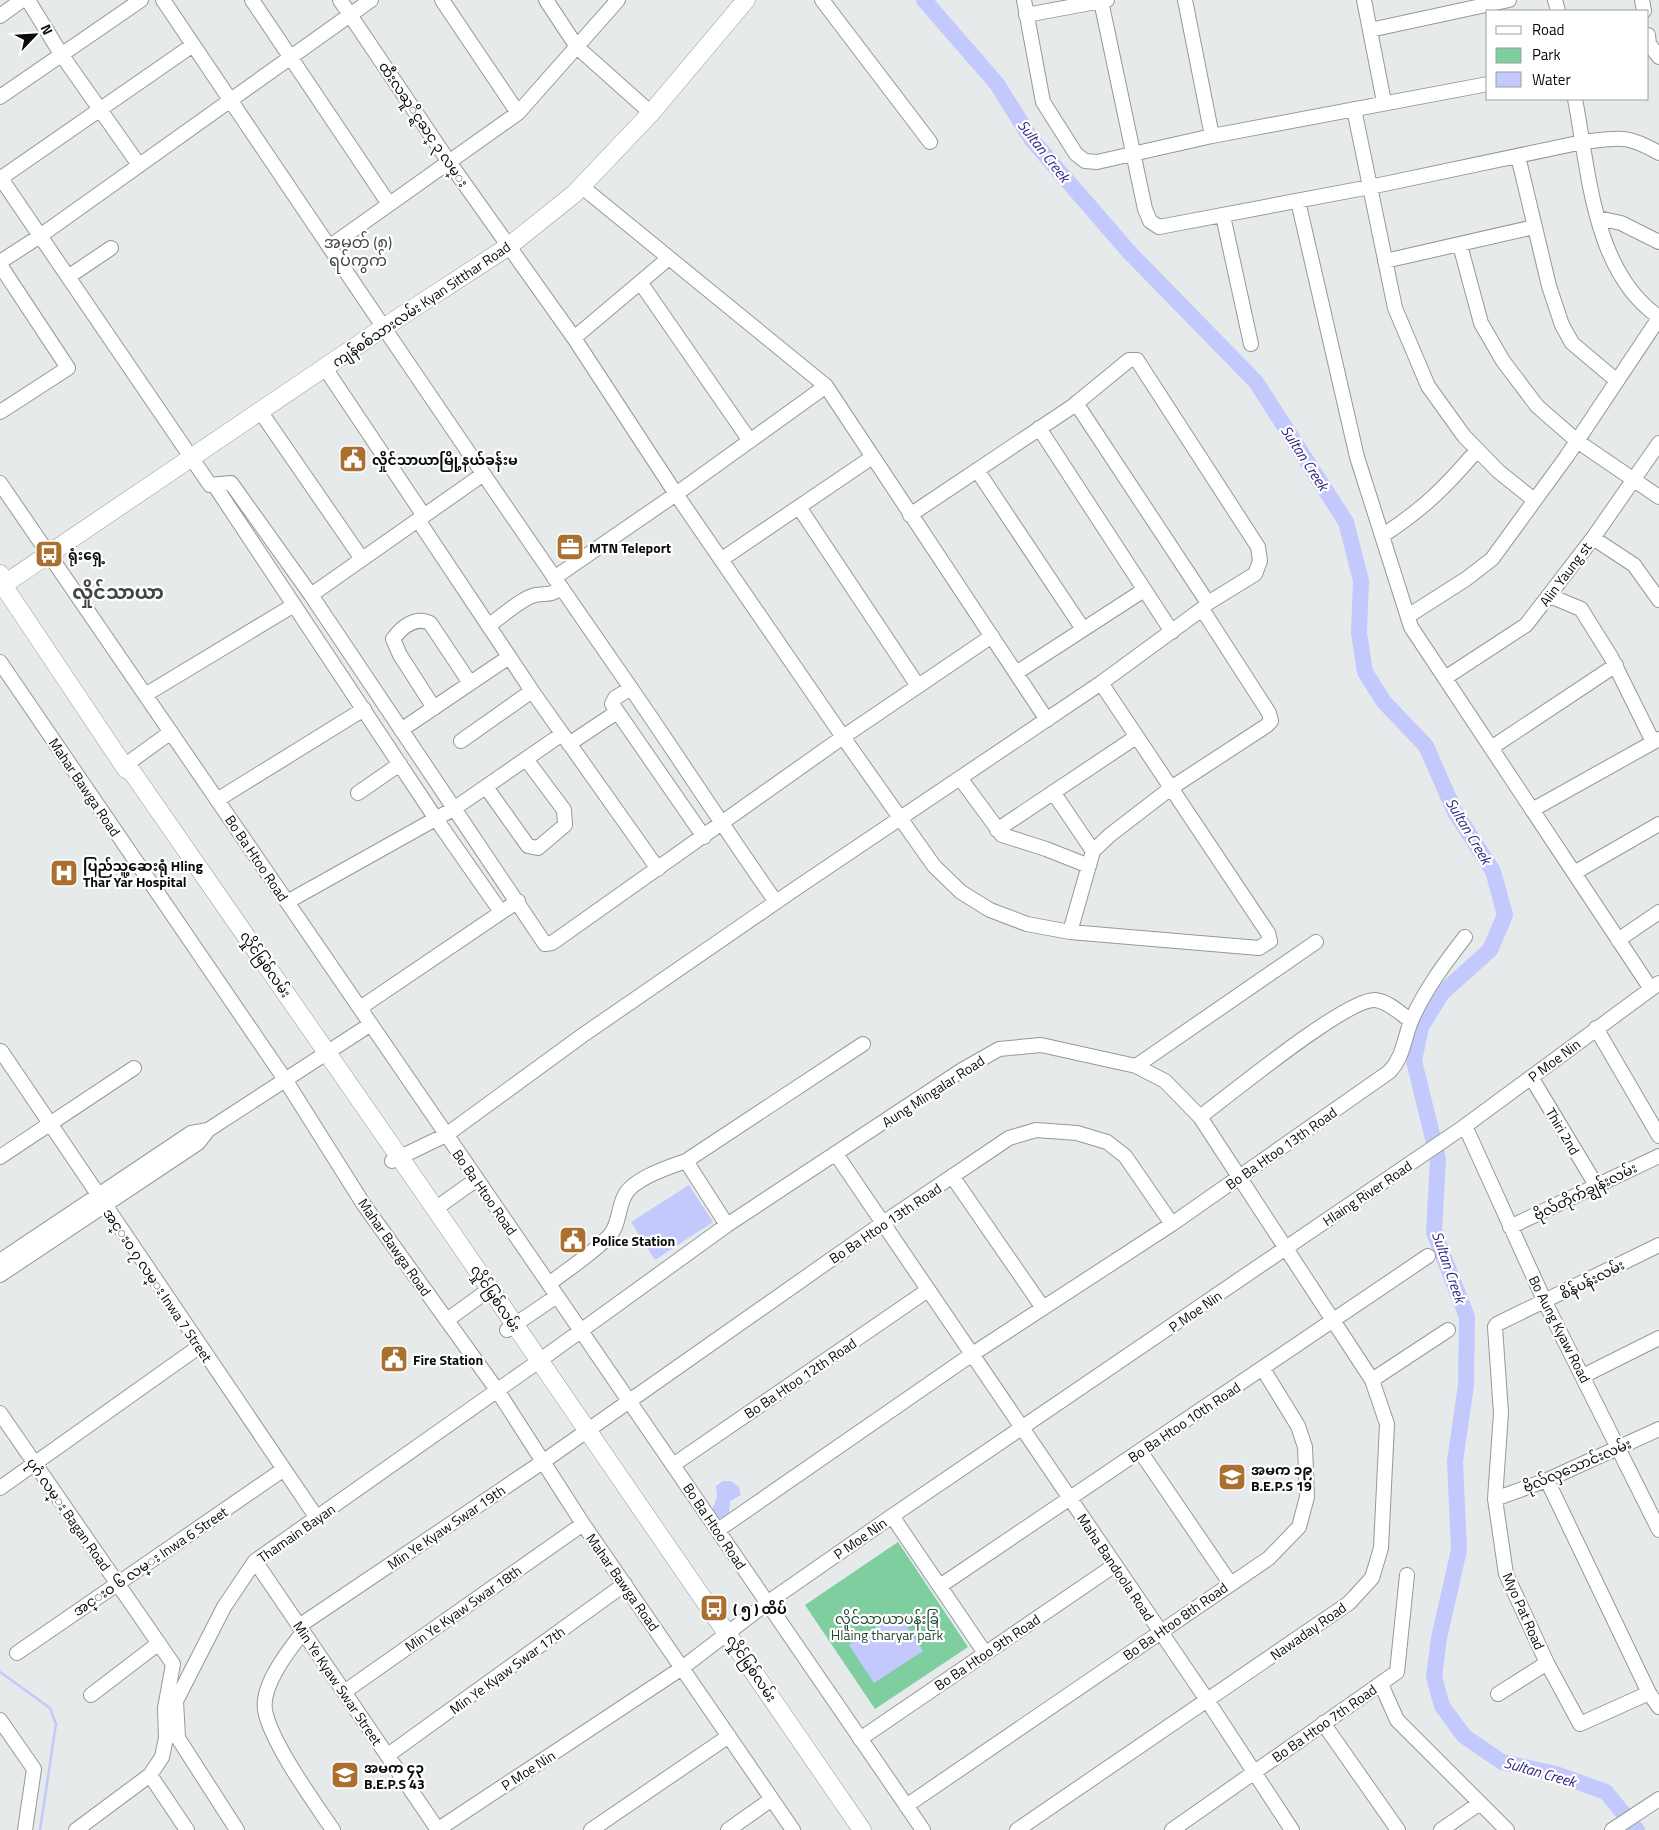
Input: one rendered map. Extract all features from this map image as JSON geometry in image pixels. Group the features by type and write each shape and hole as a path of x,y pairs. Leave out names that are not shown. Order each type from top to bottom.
{"main road":[{"name":"ကျန်စစ်သားလမ်း Kyan Sitthar Road","path":"1,583 49,554 383,328 509,246 581,186 651,113 746,0"},
{"name":"လှိုင်မြစ်လမ်း","path":"1,583 125,767 129,780 325,1056 483,1294 511,1328"},
{"name":"လှိုင်မြစ်လမ်း","path":"395,1159 435,1209 535,1364 586,1431 849,1830"},
{"name":"လှိုင်မြစ်လမ်း","path":"724,1638 862,1830"}],"street":[{"path":"0,16 22,0"},
{"path":"28,0 61,54 139,165"},
{"path":"0,97 140,0"},
{"path":"163,0 231,98 482,475 631,688 721,825 776,902"},
{"path":"252,0 389,204"},
{"name":"ထီးလႀူိင္ရႀင္ ၃ လမ္း","path":"340,0 449,162 574,338 676,494 899,819 934,866 961,892 990,910 1027,924 1070,932 1260,948 1270,941 1268,933 1171,788"},
{"path":"0,412 68,368 0,264 371,0"},
{"path":"442,0 518,113"},
{"path":"546,0 577,47 651,113"},
{"path":"329,247 518,113 618,0"},
{"path":"822,0 930,142"},
{"path":"1024,0 1043,102 1076,154 1085,161 1097,162 1212,136 1384,102 1486,84"},
{"path":"1185,0 1212,136"},
{"path":"1364,0 1384,102"},
{"path":"1370,30 1509,0"},
{"path":"1026,15 1104,1 1145,209 1150,220 1159,227 1370,187 1583,142 1619,138 1635,140 1659,153"},
{"path":"193,45 0,178 210,485 231,483 311,595 518,901 545,944 552,943 843,737 992,636"},
{"path":"1408,616 1466,579 1492,559 1577,441 1659,317 1647,309 1625,285 1614,265 1598,218 1575,100"},
{"path":"1354,109 1395,308 1428,386 1464,436 1498,471 1534,500"},
{"path":"1518,156 1549,286 1562,325 1572,343 1617,381"},
{"path":"581,186 826,386 871,458 1047,720"},
{"path":"1298,201 1357,457 1411,627 1618,940 1655,986"},
{"path":"1223,216 1251,344"},
{"path":"1598,218 1621,223 1659,242"},
{"path":"1385,260 1460,245 1534,227"},
{"path":"1460,245 1481,323 1503,361 1537,406 1577,441 1659,497"},
{"path":"68,277 111,248"},
{"path":"574,338 669,258"},
{"path":"640,282 750,441"},
{"path":"395,1159 446,1135 583,1035 776,902 1101,683 1205,606 1255,574 1260,561 1258,548 1137,360 1129,360 1076,403 910,516"},
{"path":"324,368 532,691 658,869"},
{"path":"489,625 535,595 551,594 557,583 826,386"},
{"path":"1070,932 1093,851 1110,835 1171,788 1266,726 1270,721 1262,701 1205,606 1076,403"},
{"path":"260,411 362,559"},
{"path":"1039,428 1172,632"},
{"name":"Alin Yaung st","path":"1445,678 1526,625 1593,538 1659,443"},
{"path":"1382,536 1416,514 1443,490 1478,450"},
{"path":"722,559 871,458"},
{"path":"977,470 1084,630"},
{"path":"311,595 482,475"},
{"name":"Bo Ba Htoo Road","path":"0,483 922,1830"},
{"path":"215,486 436,819 501,912"},
{"path":"799,507 918,686"},
{"path":"1593,538 1634,565 1659,600"},
{"path":"1016,673 1144,590"},
{"path":"1532,810 1656,740 1616,665 1581,609 1550,596"},
{"path":"145,695 294,605"},
{"path":"434,708 400,655 393,639 413,622 423,620 430,623 470,683"},
{"path":"401,730 510,657"},
{"name":"Mahar Bawga Road","path":"0,662 286,1081 364,1205 497,1390 583,1524 793,1830"},
{"path":"1491,748 1616,665"},
{"path":"1101,683 1171,788"},
{"path":"631,688 612,700 617,712 704,837"},
{"path":"461,741 532,691"},
{"path":"218,800 364,709"},
{"path":"287,902 455,808 526,759 617,712"},
{"path":"125,767 171,732"},
{"path":"997,830 1136,737"},
{"path":"486,787 528,846 538,848 565,825 564,810 526,759"},
{"path":"358,793 400,764"},
{"path":"960,778 1002,835 1046,849 1089,866"},
{"path":"1054,792 1093,851"},
{"path":"1574,873 1659,824"},
{"path":"360,1008 518,901"},
{"path":"1618,940 1659,912"},
{"path":"1200,1117 1331,1018 1359,1005 1374,1000 1388,1005 1411,1021 1430,985 1465,936"},
{"path":"1136,1066 1316,942"},
{"name":"P Moe Nin","path":"1448,1137 1655,986"},
{"name":"Bo Ba Htoo 13th Road","path":"718,1530 972,1355 1172,1224 1389,1072 1404,1048 1411,1021"},
{"path":"0,1275 191,1133 208,1130 325,1056 371,1024"},
{"path":"1596,1028 1659,1136"},
{"path":"549,1284 610,1235 619,1216 624,1196 631,1187 658,1171 686,1160 863,1044"},
{"name":"Aung Mingalar Road","path":"535,1364 726,1225 962,1070 999,1050 1041,1045 1136,1066 1165,1081 1200,1117 1237,1177 1286,1248"},
{"name":"အင္းဝ ၇ လမ္း Inwa 7 Street","path":"2,1051 100,1200 317,1518"},
{"path":"0,1158 134,1068"},
{"name":"Thiri 2nd","path":"1531,1077 1596,1185"},
{"name":"Bo Aung Kyaw Road","path":"1465,1126 1545,1302 1658,1524"},
{"name":"Bo Ba Htoo 13th Road","path":"586,1431 883,1223 1009,1138 1036,1130 1077,1133 1117,1148 1125,1156 1172,1224"},
{"name":"Hlaing River Road","path":"1286,1248 1448,1137"},
{"name":"Maha Bandoola Road","path":"836,1154 1207,1700 1292,1830"},
{"name":"ဗိုလ်တိုက်ချွန်းလမ်း","path":"1510,1227 1659,1156"},
{"path":"686,1160 726,1225"},
{"path":"952,1176 1043,1308"},
{"path":"435,1209 477,1179"},
{"path":"0,1261 100,1200"},
{"name":"စိန်ပန်းလမ်း","path":"1497,1324 1659,1245"},
{"name":"P Moe Nin","path":"437,1830 682,1668 724,1638 767,1603 892,1516 1023,1429 1286,1248"},
{"name":"Nawaday Road","path":"1016,1830 1349,1603 1372,1578 1381,1548 1387,1424 1372,1380 1286,1248"},
{"name":"Bo Ba Htoo 10th Road","path":"940,1586 1428,1256"},
{"name":"Bo Ba Htoo 12th Road","path":"673,1465 928,1290"},
{"path":"447,1320 483,1294"},
{"path":"511,1328 557,1296"},
{"name":"Myo Pat Road","path":"1497,1324 1495,1327 1501,1413 1495,1499 1506,1574 1548,1663 1580,1724 1649,1693"},
{"path":"1372,1380 1448,1330"},
{"path":"1583,1376 1659,1338"},
{"path":"0,1488 200,1346"},
{"name":"Thamain Bayan","path":"237,1830 178,1738 176,1701 224,1607 255,1561 535,1364"},
{"name":"Bo Ba Htoo 8th Road","path":"906,1806 1269,1558 1299,1527 1307,1497 1305,1447 1298,1426 1263,1369"},
{"name":"ပုဂံ လမ္း Bagan Road","path":"0,1413 173,1664 165,1708 166,1738 162,1757 150,1775"},
{"name":"ဗိုလ်လှသောင်းလမ်း","path":"1495,1499 1547,1480 1659,1429"},
{"name":"Min Ye Kyaw Swar 19th","path":"333,1830 277,1741 265,1708 271,1678 301,1629 586,1431"},
{"path":"1140,1451 1230,1583"},
{"name":"အင္းဝ ၆ လမ္း Inwa 6 Street","path":"17,1653 284,1469"},
{"path":"1547,1480 1649,1693 1659,1707"},
{"path":"892,1516 985,1653"},
{"name":"Min Ye Kyaw Swar 18th","path":"344,1692 583,1524"},
{"name":"Min Ye Kyaw Swar Street","path":"255,1561 437,1830"},
{"name":"Bo Ba Htoo 9th Road","path":"860,1739 1114,1565"},
{"name":"Bo Ba Htoo 7th Road","path":"1172,1830 1397,1672 1407,1575"},
{"name":"Min Ye Kyaw Swar 17th","path":"388,1755 625,1584"},
{"path":"91,1695 158,1643"},
{"path":"1498,1694 1548,1663"},
{"path":"1381,1684 1397,1720 1507,1830"},
{"path":"0,1720 34,1768 25,1830"},
{"path":"1323,1724 1398,1830"},
{"path":"591,1830 729,1736"},
{"path":"76,1830 150,1775 187,1830"},
{"path":"728,1830 772,1799"},
{"path":"1612,1830 1656,1802"},
{"path":"1441,1830 1480,1803"}],"green space":[{"name":"လှိုင်သာယာပန်းခြံ Hlaing tharyar park","path":"898,1542 968,1647 875,1709 805,1605"}],"water":[{"path":"689,1185 713,1222 655,1260 631,1222"},
{"path":"723,1481 731,1481 739,1487 741,1495 730,1501 729,1515 717,1519 712,1510 717,1497 716,1486"},
{"path":"898,1613 923,1651 874,1683 849,1645"}],"waterway":[{"name":"Sultan Creek","path":"924,0 997,84 1032,140 1130,253 1256,382 1346,522 1361,581 1359,633 1365,672 1384,702 1426,746 1455,812 1493,871 1505,915 1490,950 1442,993 1421,1027 1414,1061 1438,1159 1434,1232 1467,1317 1466,1385 1455,1461 1459,1550 1439,1638 1434,1677 1442,1706 1464,1736 1502,1762 1556,1774 1606,1792 1637,1830"},
{"path":"0,1672 50,1708 56,1724 40,1830"}],"place":[{"name":"လှိုင်သာယာမြို့နယ်ခန်းမ","path":"353,459"},
{"name":"MTN Teleport","path":"570,547"},
{"name":"ရုံးရှေ့","path":"49,554"},
{"name":"ပြည်သူ့ဆေးရုံ Hling Thar Yar Hospital","path":"64,873"},
{"name":"Police Station","path":"573,1240"},
{"name":"Fire Station","path":"394,1359"},
{"name":"အမက ၁၉ B.E.P.S 19","path":"1232,1477"},
{"name":"( ၅ ) ထိပ်","path":"714,1608"},
{"name":"အမက ၄၃ B.E.P.S 43","path":"345,1775"}],"district":[{"name":"အမှတ် (၈) ရပ်ကွက်","path":"358,251"},
{"name":"လှိုင်သာယာ","path":"118,591"}]}
